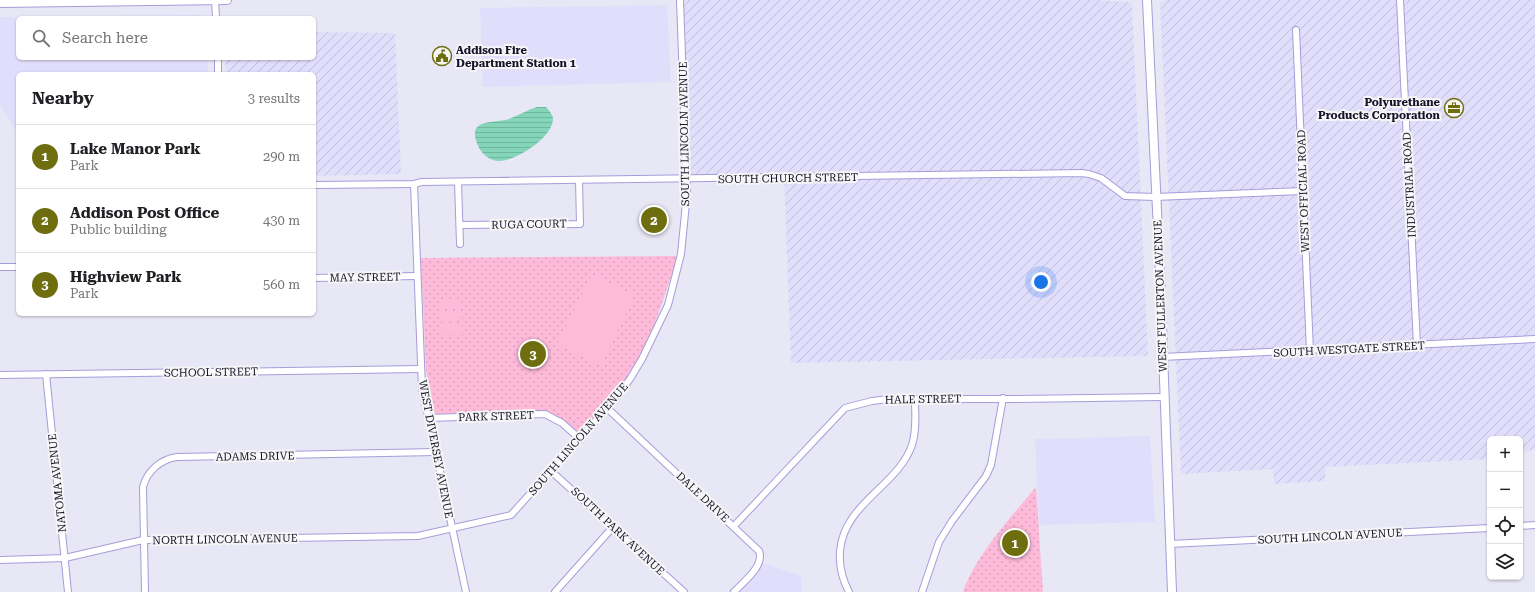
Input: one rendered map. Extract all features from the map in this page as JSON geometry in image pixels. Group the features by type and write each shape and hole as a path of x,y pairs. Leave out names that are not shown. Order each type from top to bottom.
{"street":[{"path":"215,0 216,16"},
{"path":"0,3 41,1 227,0"},
{"name":"SOUTH LINCOLN AVENUE","path":"452,528 511,515 552,471 607,408 630,379 642,359 668,305 683,244 687,179 680,0"},
{"name":"WEST FULLERTON AVENUE","path":"1146,0 1160,273 1172,592"},
{"name":"INDUSTRIAL ROAD","path":"1400,0 1416,345"},
{"name":"WEST OFFICIAL ROAD","path":"1296,30 1310,351"},
{"path":"218,60 218,72"},
{"name":"SOUTH CHURCH STREET","path":"316,185 414,184 422,182 1082,173 1101,178 1125,196 1155,197 1303,191"},
{"name":"RUGA COURT","path":"460,225 580,224 579,180"},
{"path":"458,182 460,244"},
{"name":"WEST DIVERSEY AVENUE","path":"414,184 422,388 466,592"},
{"path":"0,267 16,267"},
{"name":"MAY STREET","path":"316,278 417,276"},
{"name":"SOUTH WESTGATE STREET","path":"1162,357 1535,339"},
{"name":"SCHOOL STREET","path":"0,375 421,369"},
{"name":"NATOMA AVENUE","path":"46,374 68,592"},
{"name":"HALE STREET","path":"734,526 845,408 872,401 915,399 1164,397"},
{"path":"922,592 938,542 986,476 991,465 1003,398"},
{"path":"849,592 841,568 841,548 843,539 850,521 858,510 898,467 909,451 915,431 915,399"},
{"name":"DALE DRIVE","path":"607,408 754,544 761,556 760,563 734,592"},
{"name":"PARK STREET","path":"429,418 544,414 562,423 580,438"},
{"name":"ADAMS DRIVE","path":"145,592 143,540 144,481 154,468 168,459 436,452"},
{"name":"SOUTH PARK AVENUE","path":"552,471 684,592"},
{"path":"1523,526 1535,525"},
{"path":"555,592 613,527"},
{"name":"NORTH LINCOLN AVENUE","path":"0,560 65,558 143,540 418,536 452,528"},
{"name":"SOUTH LINCOLN AVENUE","path":"1170,544 1487,528"}],"shaded area":[{"path":"682,0 1096,0 1130,2 1132,4 1148,356 791,363 784,175 689,176"},
{"path":"1167,0 1535,0 1535,449 1523,452 1523,436 1487,436 1487,459 1325,467 1325,481 1274,484 1273,469 1181,474 1160,2"},
{"path":"667,5 671,82 483,87 480,8"},
{"path":"199,15 200,16 100,16"},
{"path":"0,17 16,17 16,60 208,60 208,72 16,72 16,130 0,105"},
{"path":"316,32 395,33 401,174 316,176 316,72 226,72 225,60 316,60"},
{"path":"537,107 546,107 553,118 552,125 547,133 533,147 515,157 499,161 490,159 481,151 475,138 475,131 478,127 489,122 509,119"},
{"path":"678,256 650,338 625,381 579,435 551,413 535,411 433,414 426,369 421,258"},
{"path":"592,274 635,295 601,366 557,344"},
{"path":"461,298 462,308 440,309 439,299"},
{"path":"462,311 462,321 441,322 440,312"},
{"path":"462,324 463,334 441,335 441,325"},
{"path":"1150,436 1155,522 1039,525 1035,439"},
{"path":"1036,487 1043,592 963,592 976,564 985,550"},
{"path":"762,563 801,576 802,592 736,592"}],"place":[{"name":"Addison Fire Department Station 1","path":"442,56"},
{"name":"Polyurethane Products Corporation","path":"1454,108"},
{"name":"Addison Post Office","path":"654,220"},
{"name":"Highview Park","path":"533,354"},
{"name":"Lake Manor Park","path":"1015,543"}]}
